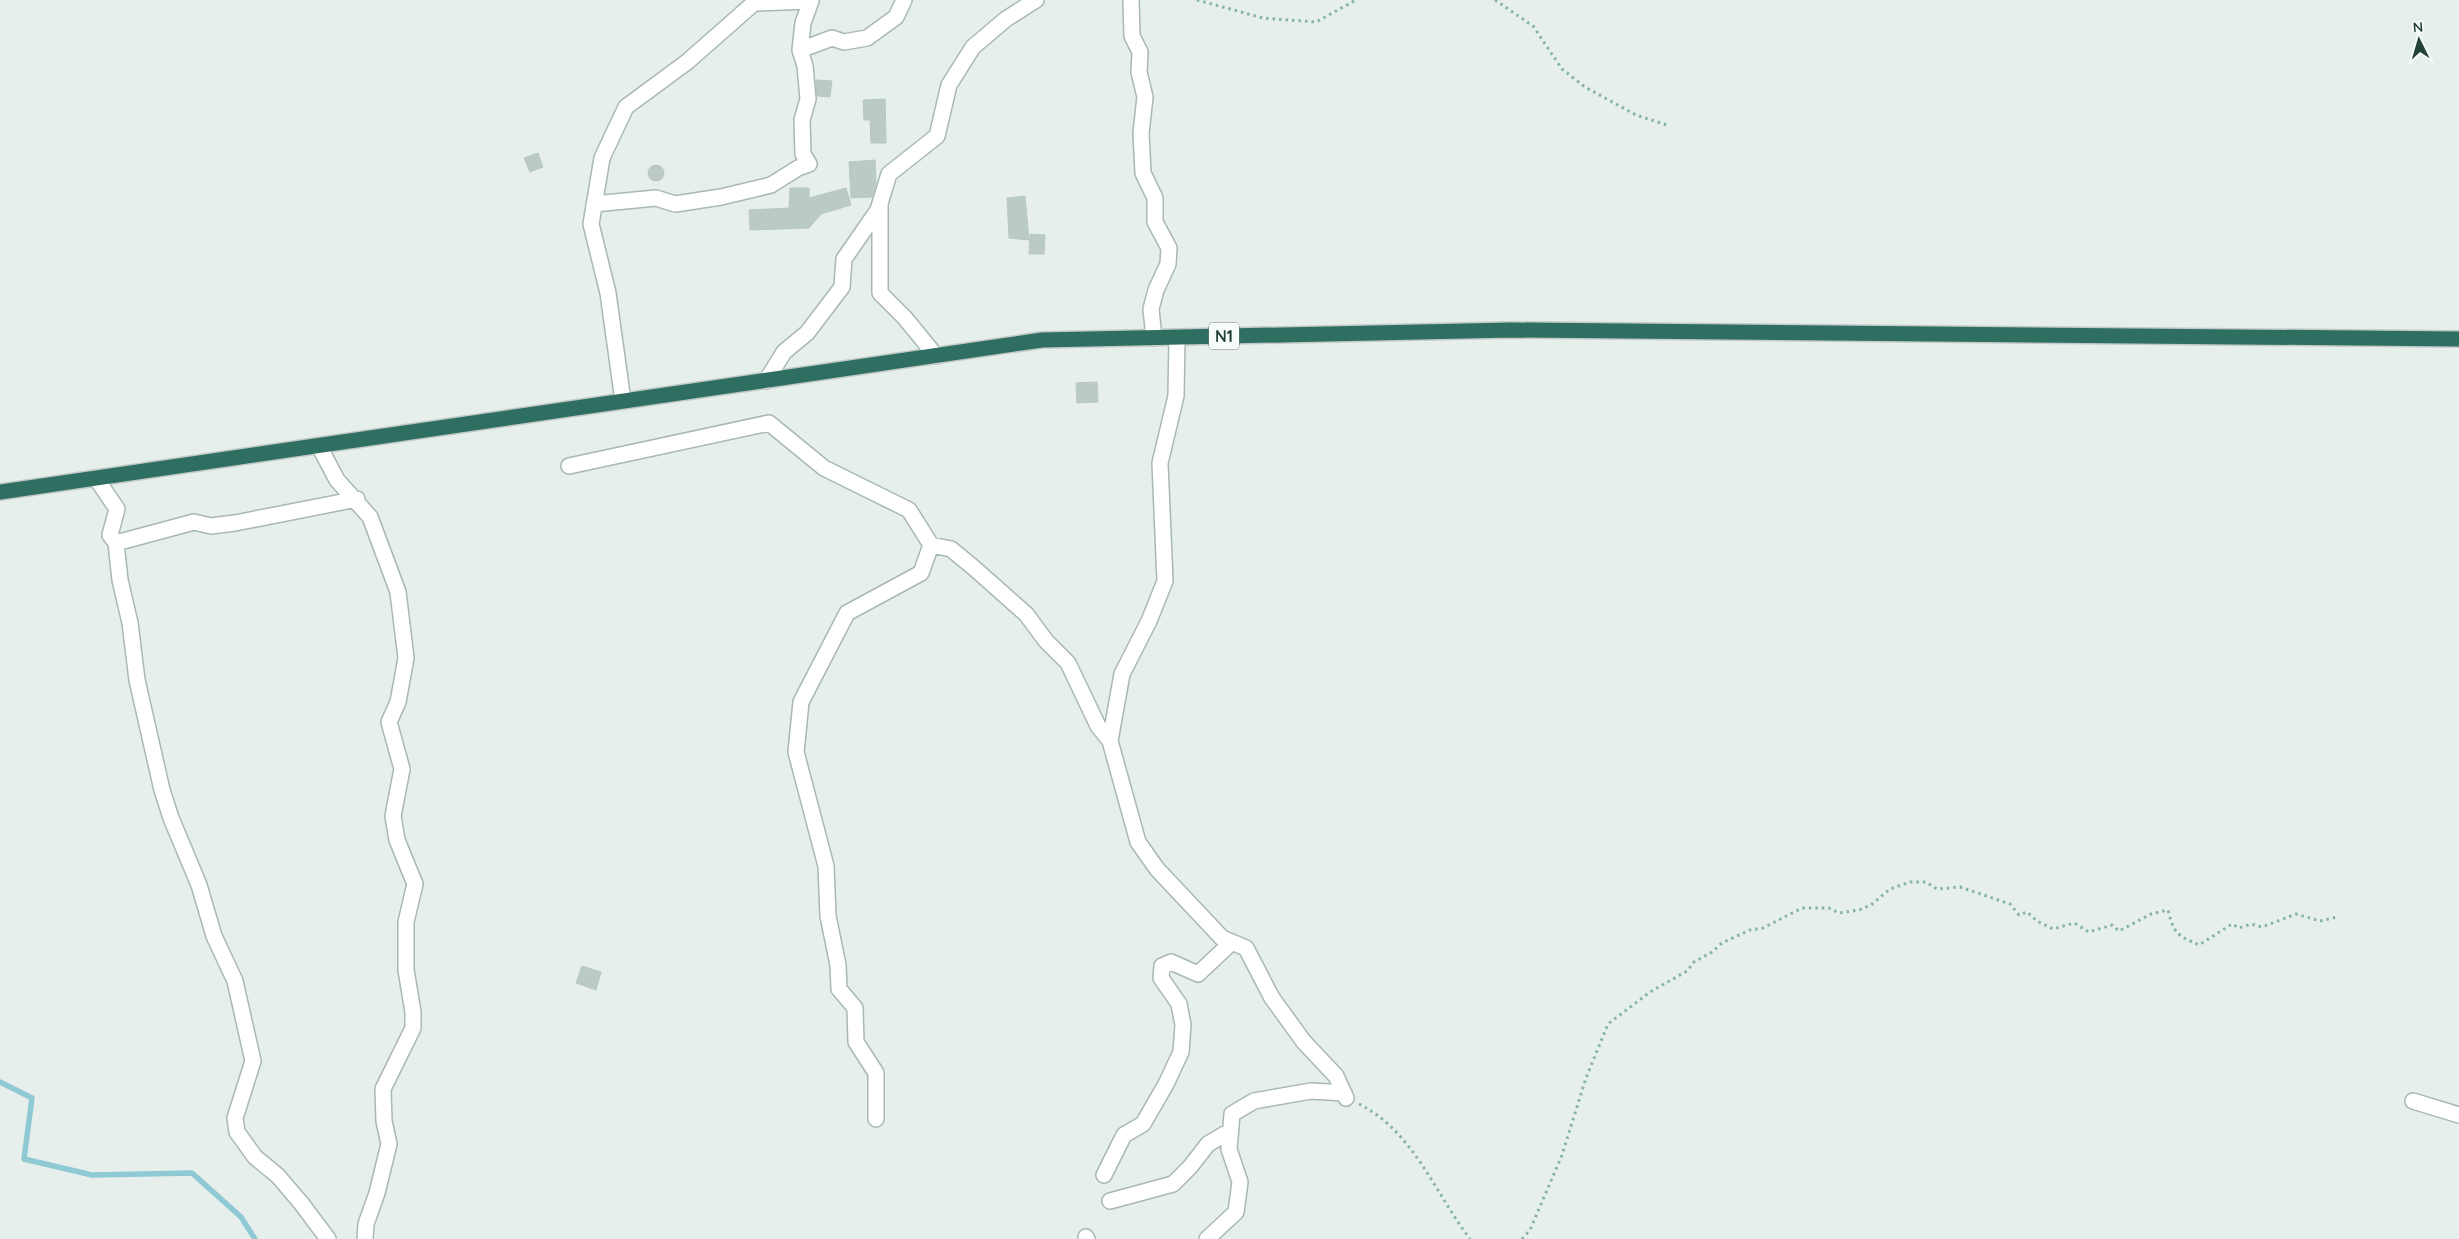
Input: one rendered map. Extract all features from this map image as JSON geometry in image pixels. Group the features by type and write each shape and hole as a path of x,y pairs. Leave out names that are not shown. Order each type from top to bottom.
{"highway":[{"name":"N1","path":"0,492 1042,340 1521,330 2459,339"}],"street":[{"path":"594,204 656,198 675,204 722,197 771,185 798,168 809,164 803,154 802,120 808,99 805,66 800,50 803,23 811,0 754,4 687,62 626,107 602,158 594,204 591,224 608,294 623,401"},
{"path":"800,50 832,38 844,42 867,38 896,17 904,0"},
{"path":"766,380 784,352 807,333 842,287 844,260 880,203 890,174 937,136 949,85 973,47 1006,19 1036,0"},
{"path":"1132,0 1132,36 1140,52 1140,72 1145,97 1141,133 1143,173 1155,198 1155,222 1170,248 1168,264 1156,290 1151,309 1154,338"},
{"path":"880,203 880,293 905,318 936,356"},
{"path":"1110,741 1122,674 1149,621 1165,581 1160,463 1176,396 1177,337"},
{"path":"570,466 769,423 824,468 909,510 931,545 951,549 1026,614 1046,641 1068,663 1098,726 1110,741 1138,842 1157,869 1222,938 1246,948 1272,998 1304,1042 1336,1076 1345,1096"},
{"path":"318,446 337,480 357,499 370,517 398,592 406,658 398,702 389,722 402,770 400,790 393,816 397,840 415,884 406,922 406,970 413,1012 413,1028 382,1089 384,1121 389,1144 366,1224 365,1239"},
{"path":"96,478 117,509 110,535 116,543 120,580 130,624 137,680 162,790 171,818 199,885 214,936 235,980 253,1061 235,1118 237,1132 255,1157 278,1176 301,1203 328,1239"},
{"path":"116,543 194,522 211,526 236,523 357,499"},
{"path":"876,1119 876,1073 856,1042 855,1008 839,989 838,965 828,916 826,866 796,752 801,702 847,613 920,573 931,545"},
{"path":"1104,1174 1124,1135 1142,1124 1166,1084 1181,1052 1183,1025 1179,1004 1161,978 1162,966 1171,962 1198,974 1232,942"},
{"path":"1207,1239 1236,1212 1240,1182 1229,1149 1232,1114 1254,1101 1311,1091 1345,1096"},
{"path":"2413,1101 2459,1115"},
{"path":"1110,1202 1173,1184 1190,1167 1208,1144 1230,1131"}],"path":[{"path":"1197,0 1263,18 1316,22 1356,0"},
{"path":"1495,0 1533,26 1562,69 1586,88 1636,115 1667,125"},
{"path":"1522,1239 1530,1230 1562,1155 1586,1078 1608,1024 1650,992 1687,971 1694,962 1712,952 1722,943 1750,930 1762,928 1792,912 1813,907 1829,908 1840,913 1859,910 1871,905 1890,889 1910,882 1926,882 1937,889 1960,887 1996,898 2010,904 2019,915 2027,912 2037,921 2053,928 2074,923 2089,932 2112,925 2119,931 2151,914 2168,910 2173,930 2182,938 2199,944 2232,924 2239,928 2251,924 2262,927 2296,914 2320,920 2337,917"},
{"path":"1345,1096 1362,1105 1393,1127 1419,1160 1442,1199 1470,1239"}],"building":[{"path":"816,80 832,81 830,97 817,96"},
{"path":"885,99 886,143 871,143 870,120 864,120 863,100"},
{"path":"538,153 543,167 530,172 524,158"},
{"path":"875,160 876,183 872,197 851,198 849,162"},
{"path":"656,165 664,173 656,181 648,173"},
{"path":"790,188 809,188 809,198 846,188 851,205 821,214 809,228 750,230 749,210 789,208"},
{"path":"1025,196 1029,240 1009,238 1007,198"},
{"path":"1030,234 1045,235 1044,254 1029,254"},
{"path":"1097,382 1098,402 1077,403 1076,383"},
{"path":"582,966 601,972 596,990 576,983"}],"waterway":[{"path":"0,1082 32,1098 24,1159 92,1175 192,1173 241,1217 255,1239"}]}
